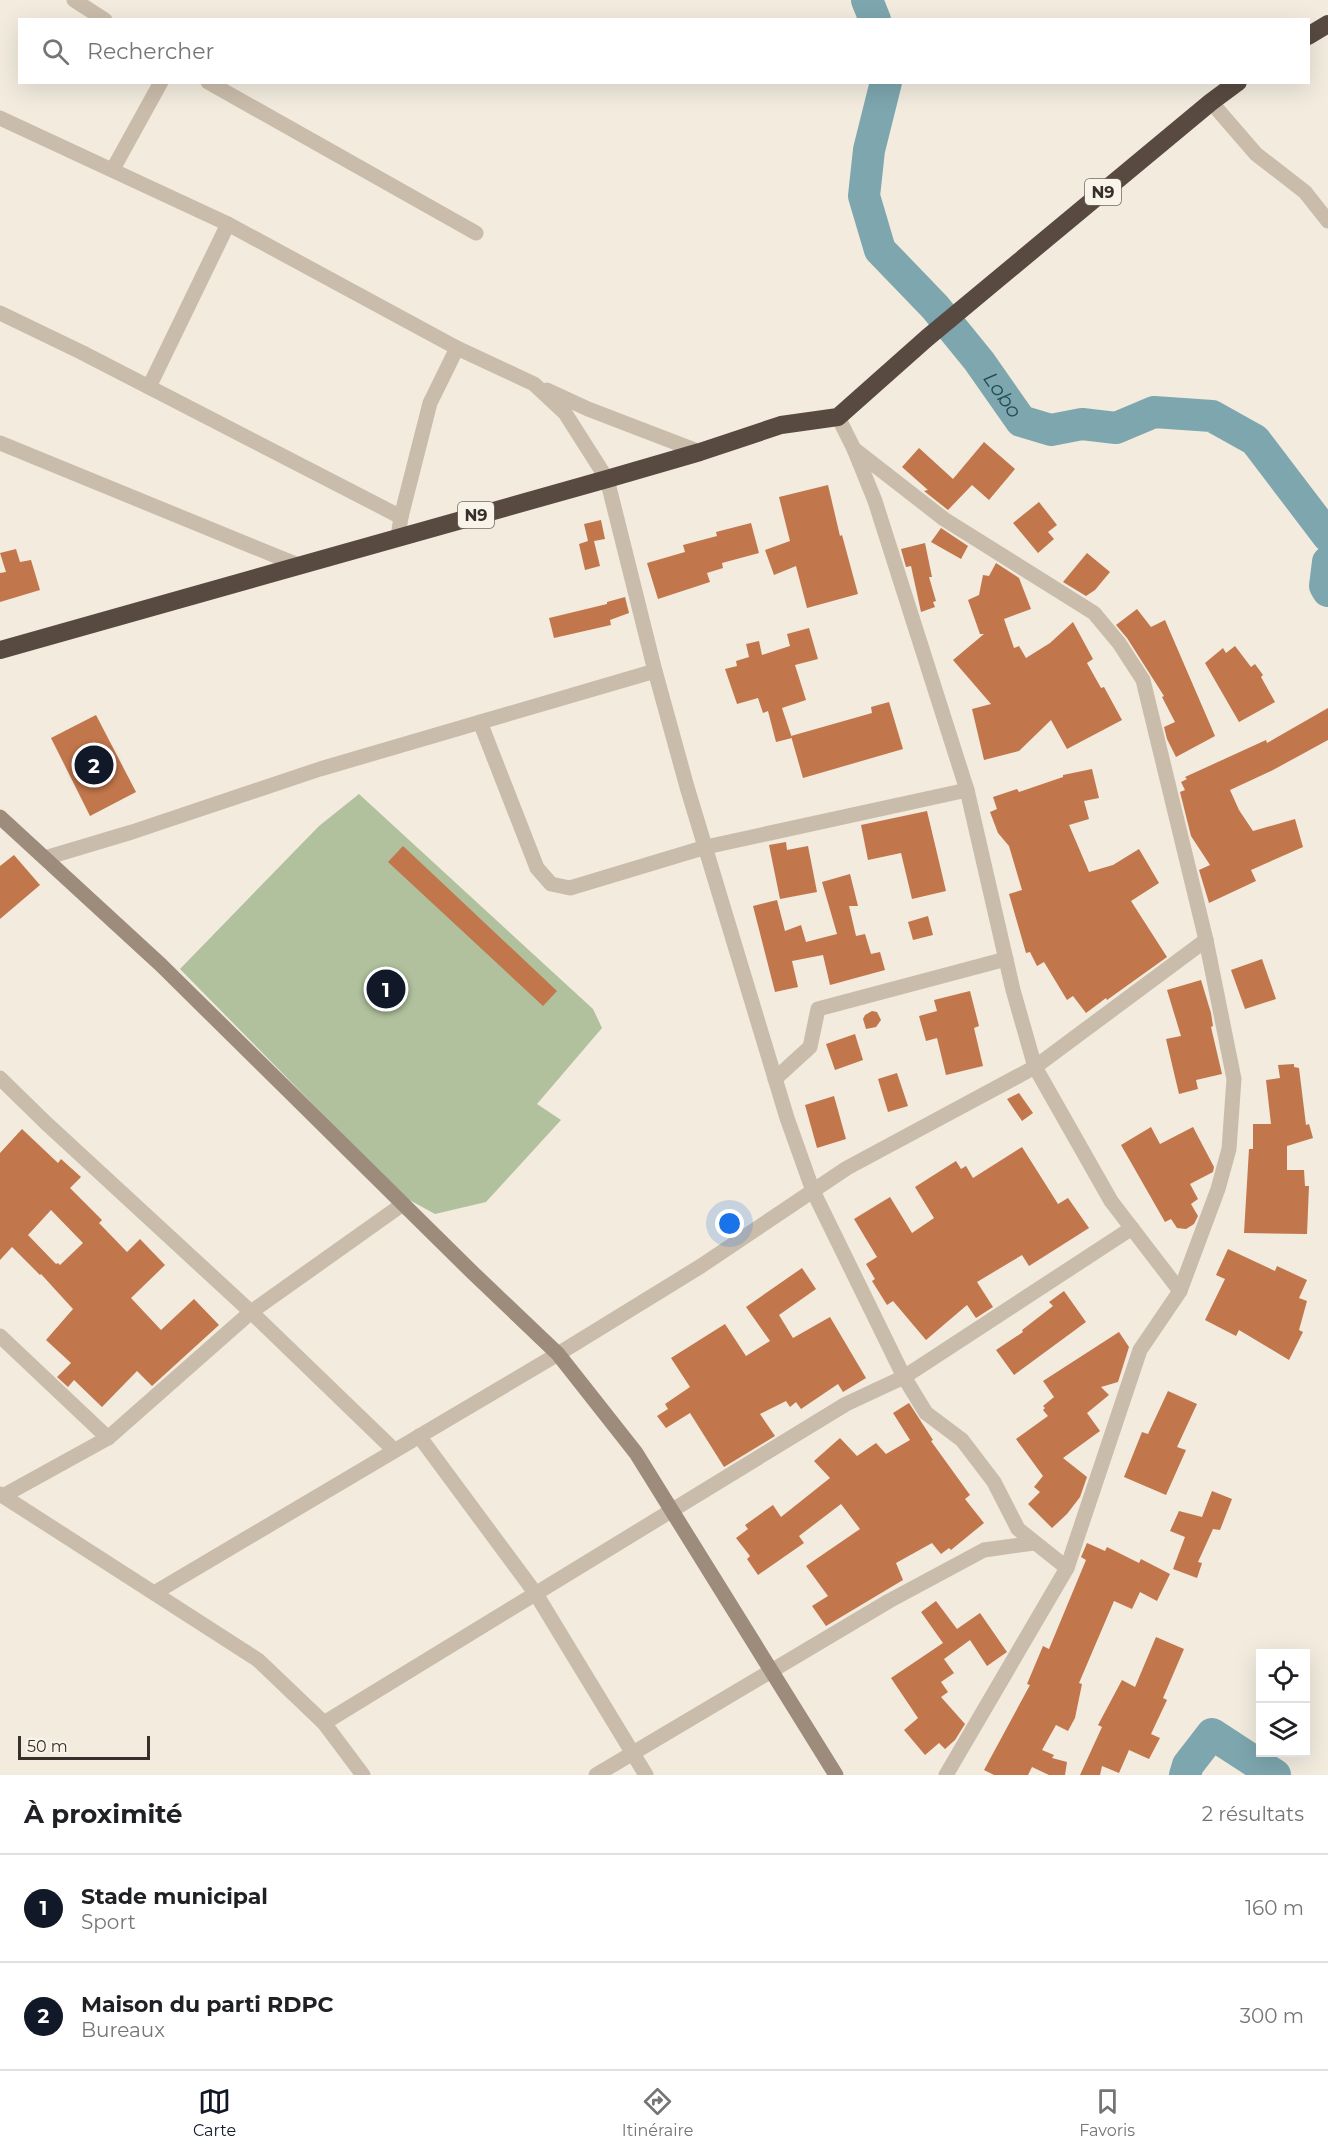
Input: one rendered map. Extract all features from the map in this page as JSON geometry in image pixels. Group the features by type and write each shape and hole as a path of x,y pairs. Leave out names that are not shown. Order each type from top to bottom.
{"highway":[{"path":"1310,35 1328,24"},
{"name":"N9","path":"0,650 607,479 781,425 838,417 927,338 1235,84"}],"street":[{"path":"75,0 102,18"},
{"path":"113,169 160,84"},
{"path":"212,84 476,233"},
{"path":"1211,102 1256,154 1305,192 1328,221"},
{"path":"0,118 228,224 457,348 588,409 700,452"},
{"path":"149,387 228,224"},
{"path":"0,314 81,352 401,517"},
{"path":"398,537 430,403 457,348"},
{"path":"534,384 565,413 607,479 655,670 706,847 775,1079 813,1191 904,1377 926,1413 962,1440 994,1482 1018,1529 1067,1568"},
{"path":"838,417 875,501 967,790 1006,959 1035,1067 1111,1202 1180,1291"},
{"path":"0,443 298,565"},
{"path":"854,449 944,519 1094,613 1119,643 1143,680 1206,940 1234,1079 1229,1149 1218,1189 1180,1291 1140,1350 1067,1568 946,1775"},
{"path":"45,858 320,770 655,670"},
{"path":"480,723 537,868 551,884 570,888 706,847 967,790"},
{"path":"0,817 169,972 558,1354 636,1453 836,1775"},
{"path":"156,1592 558,1354 701,1266 847,1168 1035,1067 1206,940"},
{"path":"775,1079 810,1047 818,1009 1006,959"},
{"path":"0,1078 251,1312 394,1450"},
{"path":"363,1775 324,1723 258,1660 156,1592 2,1495 108,1437 251,1312 403,1204"},
{"path":"324,1723 846,1404 904,1377 1132,1228"},
{"path":"0,1336 108,1437"},
{"path":"419,1436 536,1594 646,1775"},
{"path":"596,1775 889,1601 984,1550 1034,1543"}],"green space":[{"path":"359,794 593,1009 602,1028 537,1104 561,1120 486,1202 435,1214 404,1197 180,969 319,826"}],"building":[{"path":"984,442 1015,469 989,500 972,485 948,510 924,491 928,490 902,467 919,448 953,479"},
{"path":"828,485 840,536 842,535 858,594 807,608 796,566 774,575 765,550 790,541 779,497"},
{"path":"1039,502 1057,525 1048,532 1054,539 1038,553 1013,523"},
{"path":"601,520 605,539 594,541 600,566 585,570 579,544 588,541 584,524"},
{"path":"751,523 759,553 722,563 723,568 707,573 710,582 658,599 647,563 685,552 683,545 717,536 716,532"},
{"path":"941,528 968,546 961,559 931,542"},
{"path":"925,543 932,577 929,577 936,601 933,602 935,607 921,612 911,566 906,567 901,549"},
{"path":"16,549 20,562 31,560 40,590 0,602 0,573 6,572 0,553"},
{"path":"1087,553 1110,572 1095,590 1086,596 1063,582"},
{"path":"996,563 1019,578 1031,609 1004,619 1014,648 1019,646 1026,658 1050,643 1073,622 1093,659 1087,663 1101,688 1104,687 1122,720 1067,749 1051,720 1019,751 984,760 972,709 991,704 953,660 984,634 980,634 968,600 979,595 983,575 989,576"},
{"path":"625,597 629,613 610,620 611,625 554,638 549,618 607,604 607,602"},
{"path":"1137,609 1151,627 1165,620 1215,736 1176,757 1164,727 1175,722 1162,697 1164,696 1127,638 1116,625"},
{"path":"809,628 818,659 795,665 806,700 782,708 792,738 776,742 768,711 763,713 758,698 737,704 725,669 737,666 736,661 749,657 746,644 759,641 762,655 790,646 787,634"},
{"path":"1235,646 1251,667 1255,664 1263,675 1261,677 1275,702 1239,722 1205,663 1223,648 1226,653"},
{"path":"889,702 903,749 803,778 791,736 872,713 871,707"},
{"path":"1328,708 1328,740 1230,790 1239,810 1253,831 1295,819 1303,847 1251,870 1256,881 1209,903 1199,870 1210,865 1191,836 1180,792 1185,790 1181,782 1187,779 1185,777 1266,740 1267,743"},
{"path":"96,715 136,792 90,816 51,738"},
{"path":"1092,769 1099,798 1084,801 1089,819 1069,825 1089,872 1113,865 1139,849 1159,883 1131,901 1167,957 1086,1013 1073,996 1067,1000 1044,962 1037,966 1030,952 1026,953 1009,894 1022,890 1009,846 998,833 990,812 997,809 993,797 1017,789 1019,792 1063,777 1063,775"},
{"path":"927,811 946,891 912,899 901,853 868,860 861,825"},
{"path":"786,842 787,850 808,846 817,892 780,899 769,845"},
{"path":"403,846 557,991 543,1006 388,862"},
{"path":"14,855 40,885 0,919 0,866"},
{"path":"850,874 858,906 849,906 856,936 865,934 871,954 880,952 885,970 830,985 823,955 792,961 798,987 775,992 753,906 777,900 785,931 801,925 806,942 837,934 822,882"},
{"path":"928,916 933,935 913,940 908,922"},
{"path":"1262,959 1276,999 1245,1009 1231,970"},
{"path":"1201,980 1211,1013 1213,1026 1211,1027 1222,1074 1196,1080 1198,1089 1179,1094 1166,1039 1181,1036 1167,990"},
{"path":"970,991 979,1026 974,1028 983,1066 946,1075 937,1038 926,1041 919,1016 937,1011 934,1000"},
{"path":"872,1011 877,1012 881,1020 876,1027 866,1029 863,1019"},
{"path":"855,1034 863,1060 835,1070 826,1044"},
{"path":"1294,1064 1294,1067 1299,1068 1306,1125 1309,1124 1313,1138 1287,1146 1287,1170 1304,1170 1305,1186 1309,1186 1307,1234 1244,1233 1249,1149 1253,1149 1253,1124 1271,1124 1266,1080 1280,1078 1278,1065"},
{"path":"897,1073 908,1106 888,1112 878,1079"},
{"path":"1019,1093 1033,1113 1022,1121 1007,1099"},
{"path":"834,1096 846,1139 817,1148 805,1105"},
{"path":"1151,1127 1160,1144 1193,1127 1214,1167 1213,1172 1190,1184 1198,1199 1191,1204 1198,1216 1194,1224 1186,1229 1177,1228 1171,1219 1165,1222 1121,1145"},
{"path":"22,1129 58,1163 61,1159 81,1177 70,1188 102,1220 99,1223 127,1252 140,1239 165,1265 131,1298 161,1330 194,1299 219,1325 152,1386 137,1371 102,1407 74,1380 68,1387 57,1377 71,1363 46,1340 73,1309 12,1247 0,1260 0,1153","holes":["51,1210 83,1243 60,1265 56,1264 28,1235"]},
{"path":"1022,1147 1058,1204 1068,1198 1089,1228 1029,1266 1022,1255 977,1282 993,1307 976,1318 967,1305 926,1340 893,1301 887,1305 872,1281 875,1279 866,1264 877,1257 854,1219 890,1197 912,1233 934,1218 915,1187 956,1161 961,1169 966,1166 973,1178"},
{"path":"1228,1249 1275,1271 1277,1266 1307,1280 1299,1298 1307,1301 1299,1330 1303,1332 1289,1360 1239,1330 1236,1336 1205,1320 1225,1279 1216,1275"},
{"path":"802,1268 816,1289 779,1315 793,1338 830,1317 866,1378 843,1392 838,1384 801,1409 796,1402 790,1407 786,1401 760,1414 775,1436 724,1467 690,1413 666,1428 657,1416 668,1409 665,1404 690,1387 671,1358 725,1324 746,1356 770,1341 746,1307"},
{"path":"1064,1291 1086,1322 1014,1375 996,1350 1023,1332 1022,1330 1053,1306 1049,1302"},
{"path":"1119,1332 1129,1347 1118,1382 1101,1387 1109,1395 1087,1413 1100,1431 1063,1458 1087,1477 1080,1497 1052,1528 1028,1504 1040,1492 1034,1487 1043,1476 1016,1439 1048,1416 1043,1406 1054,1397 1043,1381"},
{"path":"1168,1391 1197,1404 1177,1447 1186,1450 1166,1495 1124,1477 1142,1432 1148,1434"},
{"path":"909,1403 933,1440 931,1441 970,1495 965,1499 984,1523 951,1550 949,1548 941,1554 932,1543 896,1563 903,1580 826,1626 812,1606 828,1596 806,1566 860,1529 841,1504 799,1536 804,1543 758,1575 747,1559 750,1556 736,1538 748,1529 745,1525 773,1505 781,1517 830,1478 814,1461 840,1438 857,1456 876,1443 886,1454 910,1440 893,1413"},
{"path":"1212,1491 1232,1499 1220,1530 1213,1529 1198,1562 1202,1563 1197,1578 1173,1569 1185,1537 1170,1531 1179,1511 1202,1517"},
{"path":"1087,1543 1105,1551 1107,1547 1139,1563 1141,1559 1170,1574 1157,1601 1140,1592 1132,1609 1114,1601 1079,1683 1082,1684 1075,1718 1068,1731 1056,1725 1042,1750 1054,1755 1052,1758 1067,1762 1065,1775 1049,1775 1032,1767 1028,1775 994,1775 984,1770 1030,1685 1027,1684 1043,1646 1049,1649 1086,1560 1081,1557"},
{"path":"936,1601 957,1629 980,1613 1007,1652 987,1666 970,1640 944,1659 954,1673 941,1682 948,1692 941,1697 965,1724 955,1740 945,1749 939,1743 925,1755 904,1730 918,1718 891,1678 943,1643 921,1612"},
{"path":"1156,1637 1184,1649 1163,1698 1167,1700 1151,1734 1160,1738 1149,1759 1129,1750 1119,1773 1102,1766 1100,1775 1080,1775 1102,1727 1098,1725 1122,1680 1135,1687"}],"waterway":[{"name":"Lobo","path":"867,0 874,18"},
{"name":"Lobo","path":"886,84 869,150 864,196 880,250 935,307 979,361 1021,421 1051,430 1082,424 1116,428 1154,412 1212,416 1255,440 1328,536"},
{"name":"Lobo","path":"1328,562 1325,586 1328,591"},
{"name":"Lobo","path":"1185,1775 1188,1765 1212,1734 1275,1775"}],"place":[{"name":"Maison du parti RDPC","path":"94,765"},
{"name":"Stade municipal","path":"386,989"}]}
